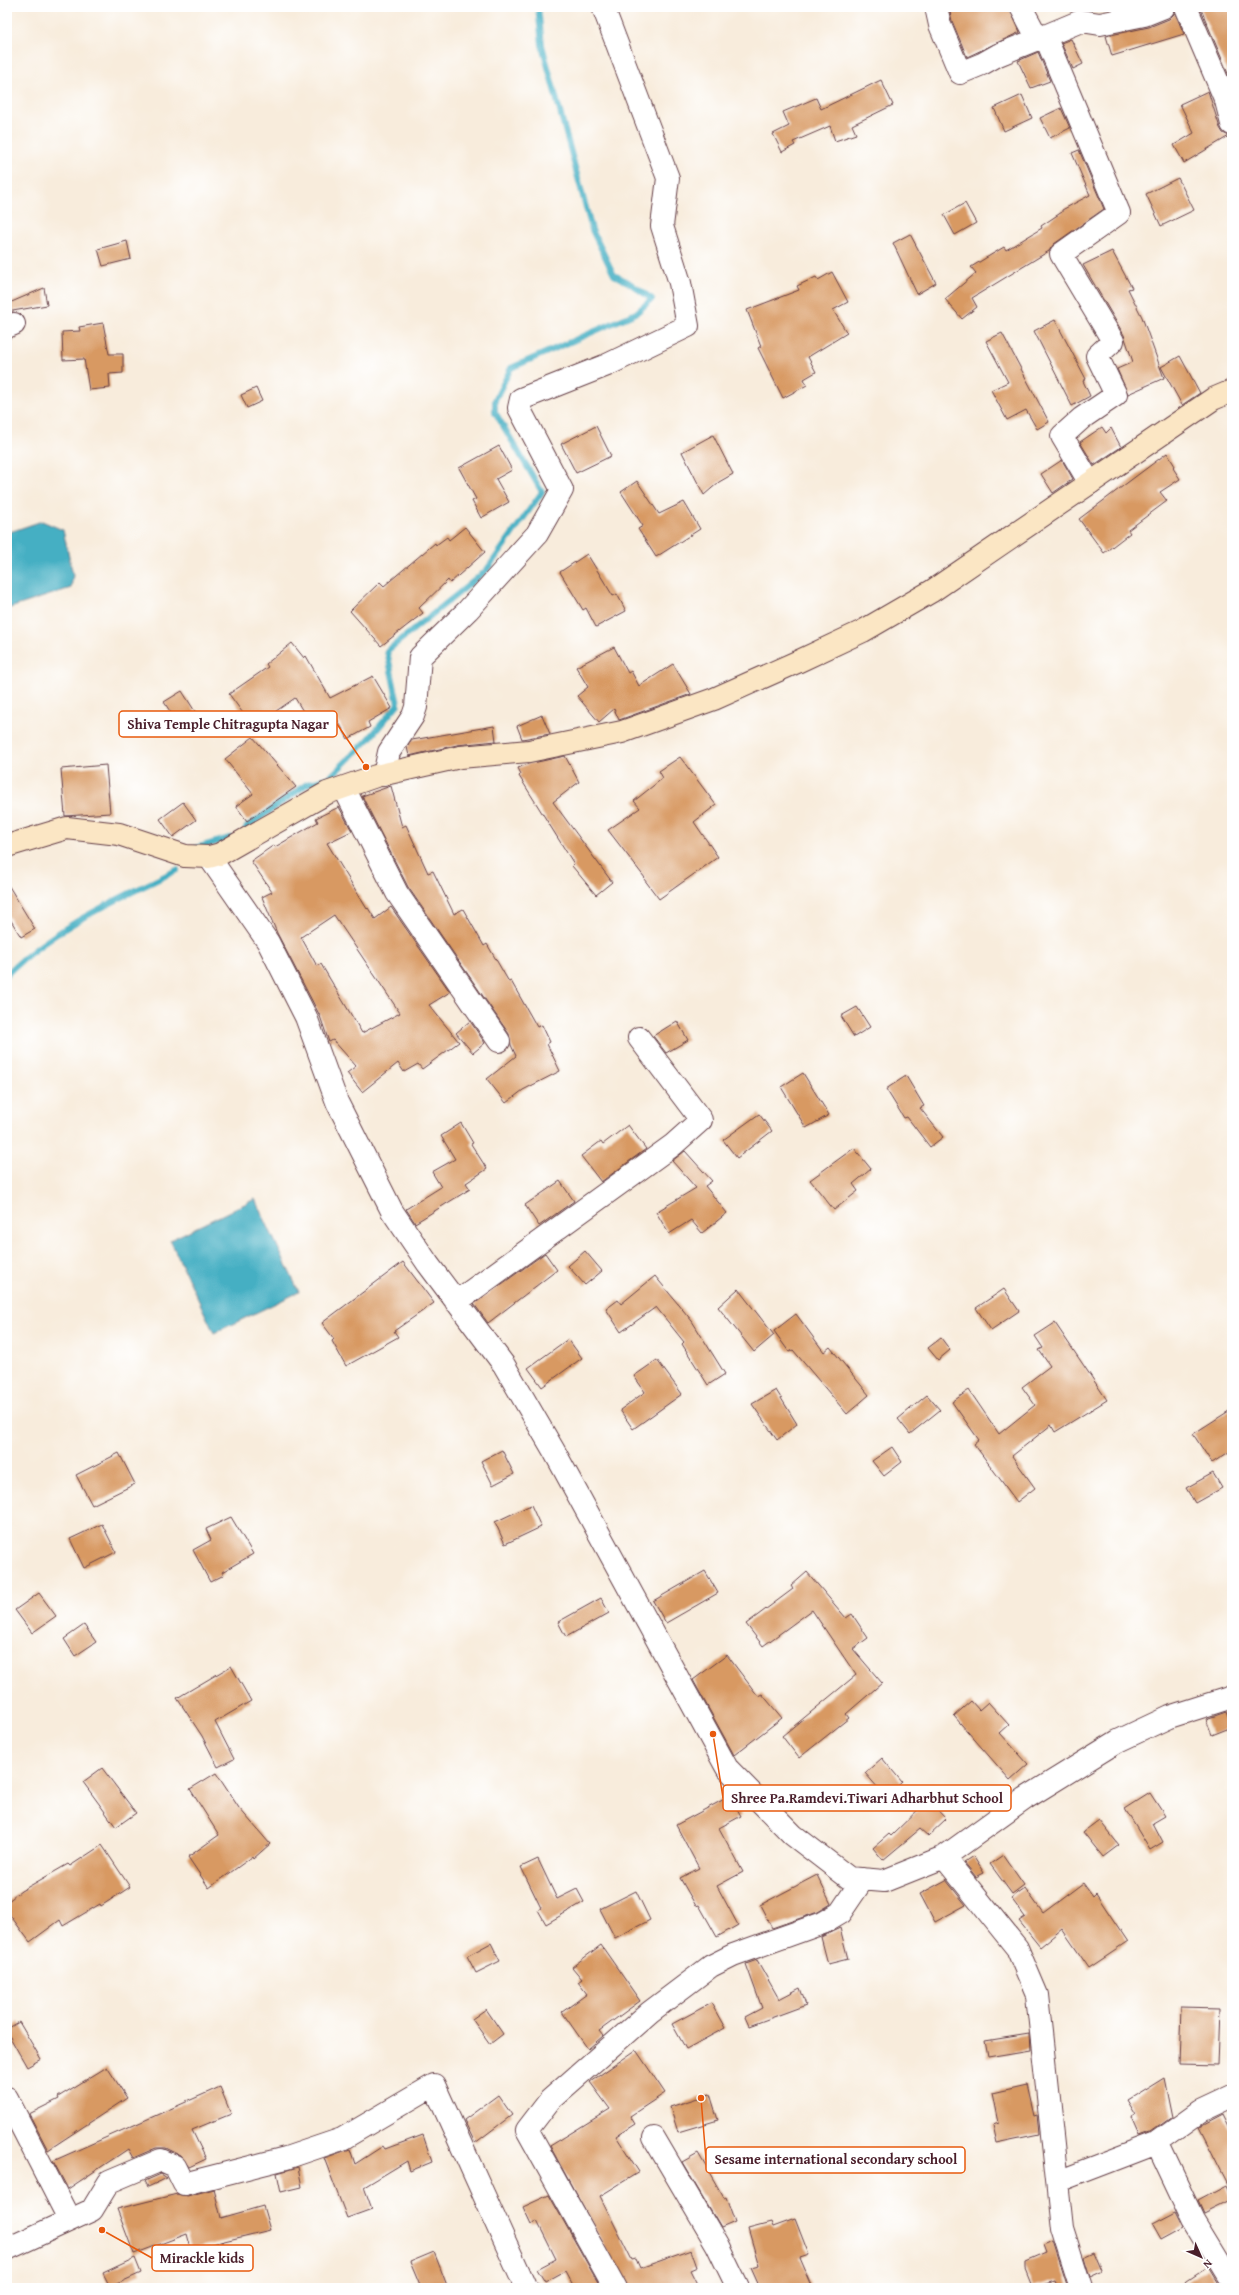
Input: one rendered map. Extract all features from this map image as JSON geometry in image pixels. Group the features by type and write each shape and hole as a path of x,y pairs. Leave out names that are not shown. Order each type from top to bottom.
{"street":[{"path":"384,774 389,752 413,716 416,707 420,658 468,610 537,534 562,490 519,408 521,399 607,365 688,326 680,283 662,226 668,178 603,7"},
{"path":"936,7 940,25 960,73 982,64 998,55 1081,21 1100,24 1144,15 1164,7"},
{"path":"1022,7 1041,37 1119,213 1061,254 1113,341 1097,356 1116,395 1082,418 1062,436 1090,483"},
{"path":"1186,7 1226,101 1232,124"},
{"path":"7,846 67,828 119,834 185,856 209,857 220,854 327,793 384,774 460,757 529,751 622,732 714,699 863,631 932,590 1213,399 1232,391"},
{"path":"344,788 397,893 499,1041"},
{"path":"209,857 268,942 306,1017 337,1102 392,1211 456,1302 504,1365 554,1451 727,1768 793,1834 849,1878 884,1881 944,1857 1026,1798 1118,1741 1169,1717 1232,1697"},
{"path":"456,1302 673,1145 701,1120 639,1038"},
{"path":"944,1857 1017,1948 1037,1995 1052,2150 1058,2181 1062,2228 1081,2288"},
{"path":"615,2288 527,2130 550,2100 650,2012 705,1970 733,1955 823,1923 840,1914 863,1879"},
{"path":"7,2248 92,2210 109,2182 161,2160 175,2166 184,2184 286,2158 342,2139 434,2085 526,2288"},
{"path":"1058,2181 1157,2143 1200,2112 1232,2097"},
{"path":"7,2098 70,2219"},
{"path":"654,2138 717,2245 738,2288"},
{"path":"1157,2143 1193,2219 1232,2283"}],"water":[{"path":"42,521 63,530 73,575 71,588 7,609 7,533"},
{"path":"255,1199 299,1292 214,1333 170,1240"}],"building":[{"path":"949,7 1009,7 1020,32 967,57 952,21"},
{"path":"1200,7 1232,7 1232,83"},
{"path":"1175,13 1184,34 1112,56 1106,36 1149,27 1169,19"},
{"path":"1071,39 1083,64 1073,69 1061,43"},
{"path":"1038,52 1050,81 1031,88 1018,61"},
{"path":"881,80 893,105 852,125 856,134 835,141 830,126 793,142 795,145 782,152 773,134 789,126 783,112 816,98 821,109"},
{"path":"1208,91 1220,128 1223,133 1229,136 1184,163 1174,145 1194,133 1180,104"},
{"path":"1022,95 1032,118 1004,131 994,108"},
{"path":"1061,108 1070,128 1050,138 1040,118"},
{"path":"1079,150 1104,209 1054,244 1049,251 972,298 977,307 962,319 945,299 976,273 971,267 1004,247 1006,250 1042,228 1041,226 1062,212 1062,210 1090,195 1072,153"},
{"path":"1178,178 1194,210 1161,226 1146,194"},
{"path":"965,203 976,223 955,235 944,215"},
{"path":"910,234 936,283 917,294 893,243"},
{"path":"127,241 131,259 103,266 98,249"},
{"path":"1112,251 1132,288 1128,289 1142,317 1164,378 1128,394 1117,369 1133,362 1124,335 1083,265"},
{"path":"832,272 848,302 833,310 847,333 808,357 816,372 804,379 807,385 783,398 758,348 761,346 747,310 799,290 797,286 816,277 818,280"},
{"path":"44,288 47,305 7,312 7,304"},
{"path":"1055,320 1086,379 1083,381 1090,396 1072,406 1034,331"},
{"path":"103,323 109,354 123,354 123,373 109,374 110,388 89,390 84,359 63,360 62,332 80,331 79,327"},
{"path":"1002,333 1049,422 1037,429 1026,410 1007,420 991,390 1008,382 986,341"},
{"path":"1180,356 1200,393 1182,405 1161,367"},
{"path":"256,388 262,401 247,408 241,395"},
{"path":"596,426 611,456 576,473 561,444"},
{"path":"1102,427 1106,433 1111,428 1121,447 1094,465 1080,442"},
{"path":"713,435 733,474 719,482 704,495 682,452"},
{"path":"499,446 512,470 496,479 509,502 481,518 472,501 476,499 459,468"},
{"path":"1167,453 1175,466 1173,468 1180,479 1160,492 1167,501 1128,530 1130,533 1104,553 1079,519"},
{"path":"1062,460 1073,479 1053,493 1041,474"},
{"path":"637,481 659,514 684,502 700,529 656,557 638,529 643,526 621,492"},
{"path":"465,527 485,552 450,583 448,580 419,608 423,613 381,646 350,611 380,582 384,586 435,543 436,545 447,537 449,540"},
{"path":"587,554 613,596 617,594 626,611 596,627 586,608 583,610 560,572"},
{"path":"292,643 304,658 306,656 330,698 373,676 392,708 368,722 370,727 348,739 335,715 313,728 295,698 253,727 229,694 268,667 266,664"},
{"path":"614,647 628,673 631,671 639,686 673,664 691,694 619,720 614,709 599,722 577,696 588,687 576,667"},
{"path":"182,691 196,713 179,725 164,702"},
{"path":"542,715 550,734 522,739 517,726"},
{"path":"494,726 496,741 457,745 409,756 407,747 412,740"},
{"path":"253,737 296,787 247,821 236,806 253,794 225,759"},
{"path":"565,756 579,782 553,802 612,882 596,895 572,866 574,864 519,776 521,774 518,768 528,764"},
{"path":"680,757 716,805 694,822 718,857 659,899 644,879 645,878 608,830 640,808 634,801 663,778 659,771"},
{"path":"106,765 110,813 65,816 61,769"},
{"path":"391,786 402,827 406,825 428,873 433,871 454,914 463,909 484,946 487,944 509,982 511,981 537,1027 542,1025 550,1042 547,1044 560,1071 523,1090 506,1103 487,1079 516,1056 511,1045 509,1034 408,887 362,796"},
{"path":"183,802 196,820 173,837 160,819"},
{"path":"339,807 352,831 327,843 367,909 368,908 375,919 391,907 450,992 429,1005 459,1042 422,1069 418,1064 404,1072 398,1063 362,1092 347,1073 356,1066 333,1040 329,1042 320,1016 277,933 262,897 272,892 251,861 274,845 275,847 318,822 316,818","holes":["334,915 400,1013 362,1033 321,964 317,966 301,937"]},
{"path":"7,883 35,929 21,937 7,914"},
{"path":"857,1007 870,1027 854,1037 841,1016"},
{"path":"470,1021 485,1043 473,1053 456,1033"},
{"path":"677,1021 688,1040 666,1053 653,1036"},
{"path":"803,1073 829,1115 806,1128 781,1087"},
{"path":"906,1076 924,1106 920,1108 943,1137 930,1147 907,1117 904,1118 886,1089"},
{"path":"759,1114 772,1131 737,1158 723,1140"},
{"path":"461,1123 473,1143 471,1144 487,1169 466,1183 470,1189 415,1223 406,1209 441,1187 432,1172 455,1159 441,1136"},
{"path":"628,1125 646,1149 601,1182 581,1156 601,1141 603,1144"},
{"path":"854,1148 871,1169 853,1184 858,1191 834,1210 810,1180"},
{"path":"685,1151 712,1181 705,1186 727,1213 702,1233 691,1220 669,1234 656,1212 696,1188 672,1161"},
{"path":"560,1181 574,1201 539,1226 525,1205"},
{"path":"585,1251 602,1271 585,1285 568,1266"},
{"path":"545,1253 557,1270 488,1323 474,1304"},
{"path":"403,1262 434,1303 394,1331 398,1337 346,1366 332,1341 334,1339 322,1323"},
{"path":"655,1276 692,1321 725,1374 708,1385 682,1344 684,1342 656,1307 621,1332 606,1309 618,1300 621,1304"},
{"path":"738,1289 774,1335 754,1352 718,1307"},
{"path":"1004,1289 1019,1311 991,1330 976,1308"},
{"path":"796,1314 824,1352 830,1347 869,1395 847,1414 793,1350 789,1352 774,1331"},
{"path":"1055,1323 1107,1400 1055,1432 1051,1425 1012,1456 1035,1488 1017,1502 974,1444 979,1440 952,1402 969,1390 999,1434 1035,1405 1022,1387 1050,1366 1039,1350 1043,1348 1035,1336"},
{"path":"941,1338 950,1350 938,1360 928,1348"},
{"path":"568,1339 582,1358 542,1387 528,1368"},
{"path":"657,1360 682,1394 633,1429 620,1410 645,1392 634,1376"},
{"path":"776,1390 797,1424 777,1440 752,1404"},
{"path":"927,1395 940,1410 910,1434 898,1419"},
{"path":"1232,1409 1232,1450 1212,1463 1193,1434"},
{"path":"892,1447 902,1462 884,1476 872,1461"},
{"path":"502,1450 514,1474 493,1485 481,1461"},
{"path":"119,1453 135,1484 92,1505 76,1475"},
{"path":"1213,1473 1222,1488 1195,1503 1186,1488"},
{"path":"531,1505 541,1527 505,1544 495,1522"},
{"path":"231,1517 253,1554 222,1572 224,1575 210,1582 193,1550 211,1540 206,1529"},
{"path":"102,1524 116,1552 84,1568 70,1539"},
{"path":"705,1571 718,1593 666,1623 653,1601"},
{"path":"807,1572 846,1618 852,1614 868,1638 853,1649 882,1683 846,1714 849,1718 799,1758 782,1736 856,1675 812,1610 763,1646 746,1624 793,1589 791,1586"},
{"path":"39,1593 56,1616 32,1633 15,1610"},
{"path":"601,1598 609,1613 566,1637 558,1622"},
{"path":"84,1625 96,1642 75,1656 64,1639"},
{"path":"727,1655 758,1696 762,1694 782,1718 734,1755 693,1680"},
{"path":"231,1666 251,1701 215,1722 234,1759 218,1767 202,1736 177,1698"},
{"path":"971,1701 979,1710 988,1702 1009,1725 1000,1733 1028,1764 1010,1780 954,1716"},
{"path":"1226,1712 1232,1727 1212,1735 1206,1719"},
{"path":"882,1758 902,1782 886,1797 865,1773"},
{"path":"102,1768 136,1813 116,1827 83,1782"},
{"path":"216,1773 239,1808 270,1844 253,1859 252,1857 209,1888 188,1857 219,1835 190,1789"},
{"path":"1150,1793 1165,1816 1153,1823 1163,1842 1150,1850 1125,1809"},
{"path":"730,1796 741,1816 719,1828 743,1872 717,1886 738,1925 717,1937 699,1905 696,1906 680,1878 699,1868 676,1825"},
{"path":"928,1800 946,1819 928,1836 920,1829 883,1860 873,1848 889,1834 891,1836"},
{"path":"1099,1820 1119,1845 1103,1857 1083,1832"},
{"path":"102,1845 130,1887 101,1906 100,1904 63,1926 60,1920 30,1942 7,1911 7,1902 21,1891 68,1864 70,1866"},
{"path":"1003,1855 1024,1885 1012,1894 990,1864"},
{"path":"973,1856 984,1873 976,1877 964,1862"},
{"path":"538,1859 557,1899 577,1889 584,1902 546,1924 538,1910 541,1908 521,1867"},
{"path":"817,1875 831,1904 818,1912 772,1928 760,1905"},
{"path":"946,1880 966,1905 935,1922 920,1894"},
{"path":"1083,1883 1093,1897 1096,1894 1128,1942 1089,1968 1062,1929 1040,1947 1019,1921 1025,1917 1011,1898 1025,1888 1043,1913"},
{"path":"636,1891 650,1920 615,1938 600,1909"},
{"path":"840,1928 848,1959 828,1964 821,1937"},
{"path":"491,1943 500,1961 476,1973 467,1956"},
{"path":"601,1945 640,2001 599,2031 603,2036 588,2049 562,2012 587,1994 578,1982 582,1979 572,1967"},
{"path":"757,1960 779,1999 800,1988 806,2005 749,2026 745,2017 762,2008 746,1964"},
{"path":"711,2003 725,2028 686,2049 672,2024"},
{"path":"1181,2008 1219,2009 1217,2064 1179,2063"},
{"path":"486,2009 503,2034 490,2044 472,2019"},
{"path":"19,2022 41,2059 27,2067 7,2032 7,2029"},
{"path":"1029,2034 1030,2050 988,2057 985,2041"},
{"path":"636,2050 665,2093 630,2116 635,2124 616,2136 639,2172 600,2196 632,2260 636,2259 640,2268 691,2250 697,2267 690,2270 699,2288 627,2288 550,2146 610,2109 590,2082"},
{"path":"107,2067 127,2098 48,2150 29,2114 59,2099 58,2097"},
{"path":"1164,2078 1172,2117 1151,2132 1140,2136 1132,2118 1136,2116 1127,2101"},
{"path":"1027,2085 1034,2116 1037,2115 1039,2134 996,2143 992,2125 998,2123 992,2093"},
{"path":"220,2087 231,2114 192,2130 206,2159 189,2167 180,2155 166,2148 156,2148 133,2158 128,2149 68,2189 53,2161"},
{"path":"710,2094 718,2120 678,2132 670,2107"},
{"path":"498,2095 512,2115 475,2143 464,2120"},
{"path":"1223,2115 1232,2133 1232,2190 1200,2127"},
{"path":"423,2135 432,2162 410,2171 407,2161 364,2187 372,2209 347,2218 324,2158 350,2149 355,2164 383,2146 385,2149"},
{"path":"698,2153 724,2198 726,2197 735,2222 721,2228 682,2162"},
{"path":"298,2167 302,2187 281,2192 277,2173"},
{"path":"161,2174 167,2178 148,2187 145,2181"},
{"path":"1226,2185 1232,2199 1204,2213 1198,2200"},
{"path":"214,2189 221,2218 263,2206 270,2230 191,2249 187,2234 134,2254 117,2209 177,2194 187,2196"},
{"path":"549,2195 601,2288 574,2288 565,2271 545,2282 537,2269 556,2259 537,2221 531,2224 523,2207"},
{"path":"1175,2211 1183,2227 1161,2239 1152,2223"},
{"path":"795,2219 809,2255 800,2258 813,2288 760,2288 751,2268 759,2266 748,2228 771,2222 773,2227"},
{"path":"1053,2241 1068,2288 1059,2288 1056,2281 1033,2288 1025,2268 1025,2262 1046,2253 1043,2245"},
{"path":"434,2252 448,2288 421,2288 410,2262"},
{"path":"1095,2252 1103,2271 1090,2277 1084,2257"},
{"path":"135,2258 141,2273 110,2287 103,2273"},
{"path":"1208,2268 1220,2288 1178,2288"}],"waterway":[{"path":"246,828 307,784 329,778 369,739 398,704 387,651 486,571 542,492 495,412 495,400 511,368 636,313 652,299 628,282 614,275 592,230 542,45 538,7"},
{"path":"196,848 230,838"},
{"path":"7,974 25,957 66,928 110,903 177,870"}],"place":[{"name":"Shiva Temple Chitragupta Nagar","path":"366,767"},
{"name":"Shree Pa.Ramdevi.Tiwari Adharbhut School","path":"713,1734"},
{"name":"Sesame international secondary school","path":"701,2098"},
{"name":"Mirackle kids","path":"102,2230"}]}
